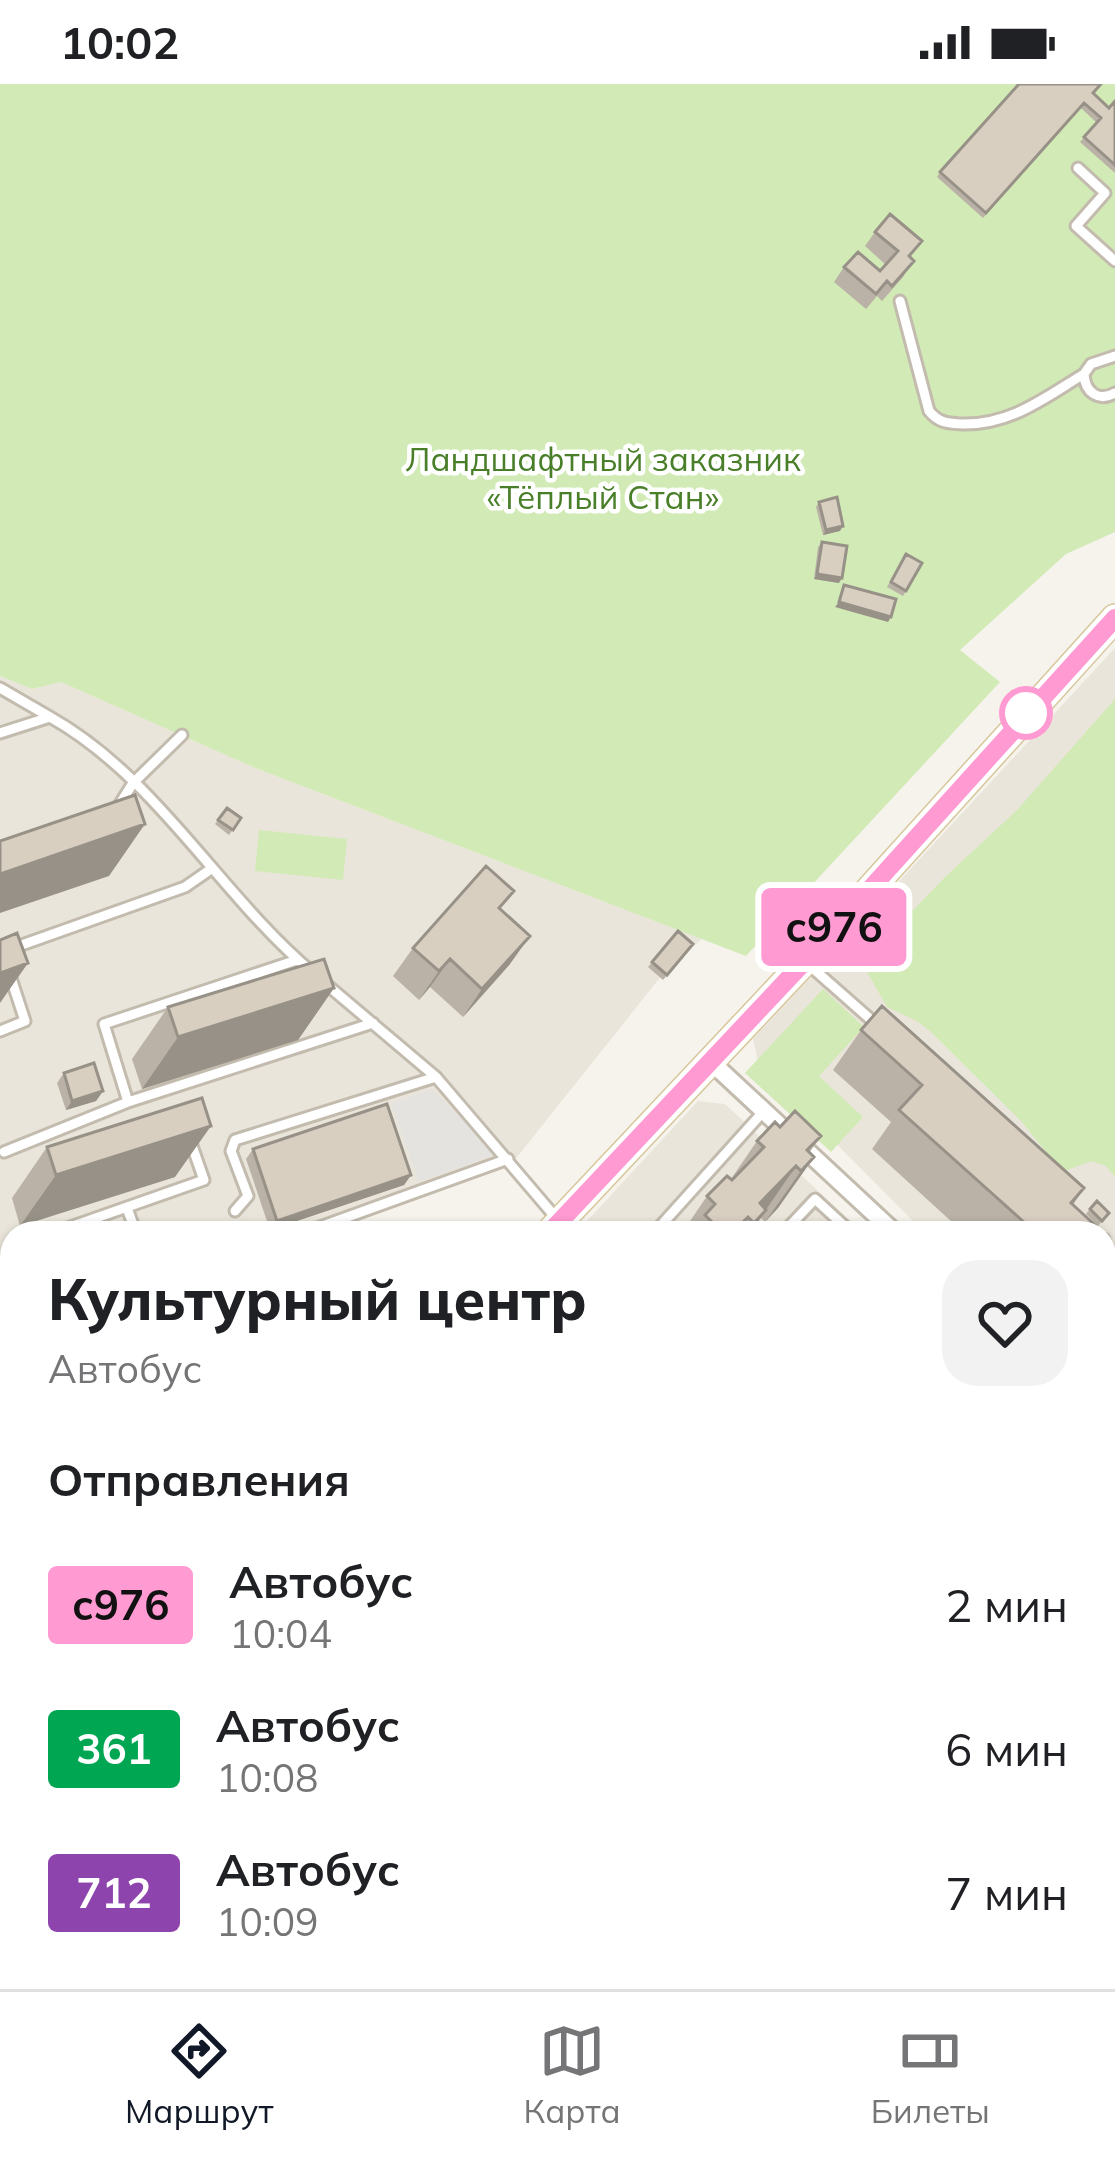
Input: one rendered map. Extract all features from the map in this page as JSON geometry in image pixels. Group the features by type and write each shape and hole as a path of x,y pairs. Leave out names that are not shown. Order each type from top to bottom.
{"main road":[{"path":"566,1221 1115,617"}],"street":[{"path":"709,1060 882,1221"}],"lane":[{"path":"1078,169 1105,193 1076,226 1115,261"},
{"path":"900,302 929,411 937,421 984,424 1008,420 1084,374 1090,364 1114,360"},
{"path":"1084,374 1095,396 1115,393"},
{"path":"0,688 85,738 134,783 297,960 436,1076 508,1159 553,1221"},
{"path":"0,733 50,717"},
{"path":"97,817 116,809 134,783 182,735"},
{"path":"0,950 185,887 211,869"},
{"path":"0,1030 25,1022 10,973 16,947"},
{"path":"128,1102 104,1024 297,960"},
{"path":"805,961 879,1028"},
{"path":"4,1153 128,1102 373,1023"},
{"path":"235,1211 248,1196 231,1151 235,1140 436,1076"},
{"path":"172,1089 178,1108"},
{"path":"665,1221 764,1110"},
{"path":"89,1221 204,1180 185,1126"},
{"path":"335,1221 508,1159"},
{"path":"794,1221 815,1199 838,1221"},
{"path":"127,1208 132,1221"}],"shaded area":[{"path":"1115,648 1115,1221 913,1221 759,1066 753,1039"},
{"path":"0,676 32,689 61,682 253,767 702,939 662,975 510,1166 352,1221 0,1221"},
{"path":"432,1089 497,1154 419,1182 391,1103"},
{"path":"698,1101 725,1104 850,1221 587,1221"}],"green space":[{"name":"Ландшафтный заказник «Тёплый Стан»","path":"0,84 1115,84 1115,532 1066,554 960,650 1000,682 746,956 253,767 61,682 32,689 0,676"},
{"path":"1115,699 1115,1177 1106,1166 1091,1161 1067,1170 1059,1168 1021,1121 931,1032 887,1007 862,963 1017,810"},
{"path":"259,830 347,839 343,880 255,871"},
{"path":"823,989 864,1027 819,1076 863,1117 831,1152 745,1073"}],"building":[{"path":"1019,84 1101,84 1093,93 1109,108 1115,101 1115,165 1084,137 1101,118 1084,103 986,213 940,172"},
{"path":"890,214 922,241 909,256 914,261 892,286 887,281 876,294 844,267 858,252 880,271 898,251 875,232"},
{"path":"837,497 843,526 826,530 819,502"},
{"path":"822,542 847,546 842,578 817,574"},
{"path":"906,554 922,563 906,591 891,582"},
{"path":"844,585 896,599 891,617 839,602"},
{"path":"135,795 145,824 0,874 0,841"},
{"path":"227,808 241,818 233,830 218,820"},
{"path":"486,866 514,891 499,908 530,936 482,989 450,959 439,971 413,948"},
{"path":"678,931 693,944 667,975 652,962"},
{"path":"17,933 28,963 0,973 0,940"},
{"path":"324,959 334,988 178,1037 168,1007"},
{"path":"882,1006 1084,1188 1071,1203 1091,1221 1023,1221 899,1110 922,1085 861,1030"},
{"path":"94,1063 103,1091 72,1101 64,1073"},
{"path":"202,1098 211,1126 56,1175 47,1147"},
{"path":"387,1104 411,1175 277,1221 253,1149"},
{"path":"795,1111 821,1136 807,1150 814,1157 801,1171 796,1166 760,1203 766,1210 756,1221 748,1217 711,1221 705,1215 715,1204 707,1196 727,1176 732,1180 764,1147 757,1141 775,1122 780,1127"},
{"path":"1097,1201 1109,1213 1102,1221 1090,1209"}],"bus line":[{"name":"с976","path":"560,1221 805,961 1115,618"}]}
